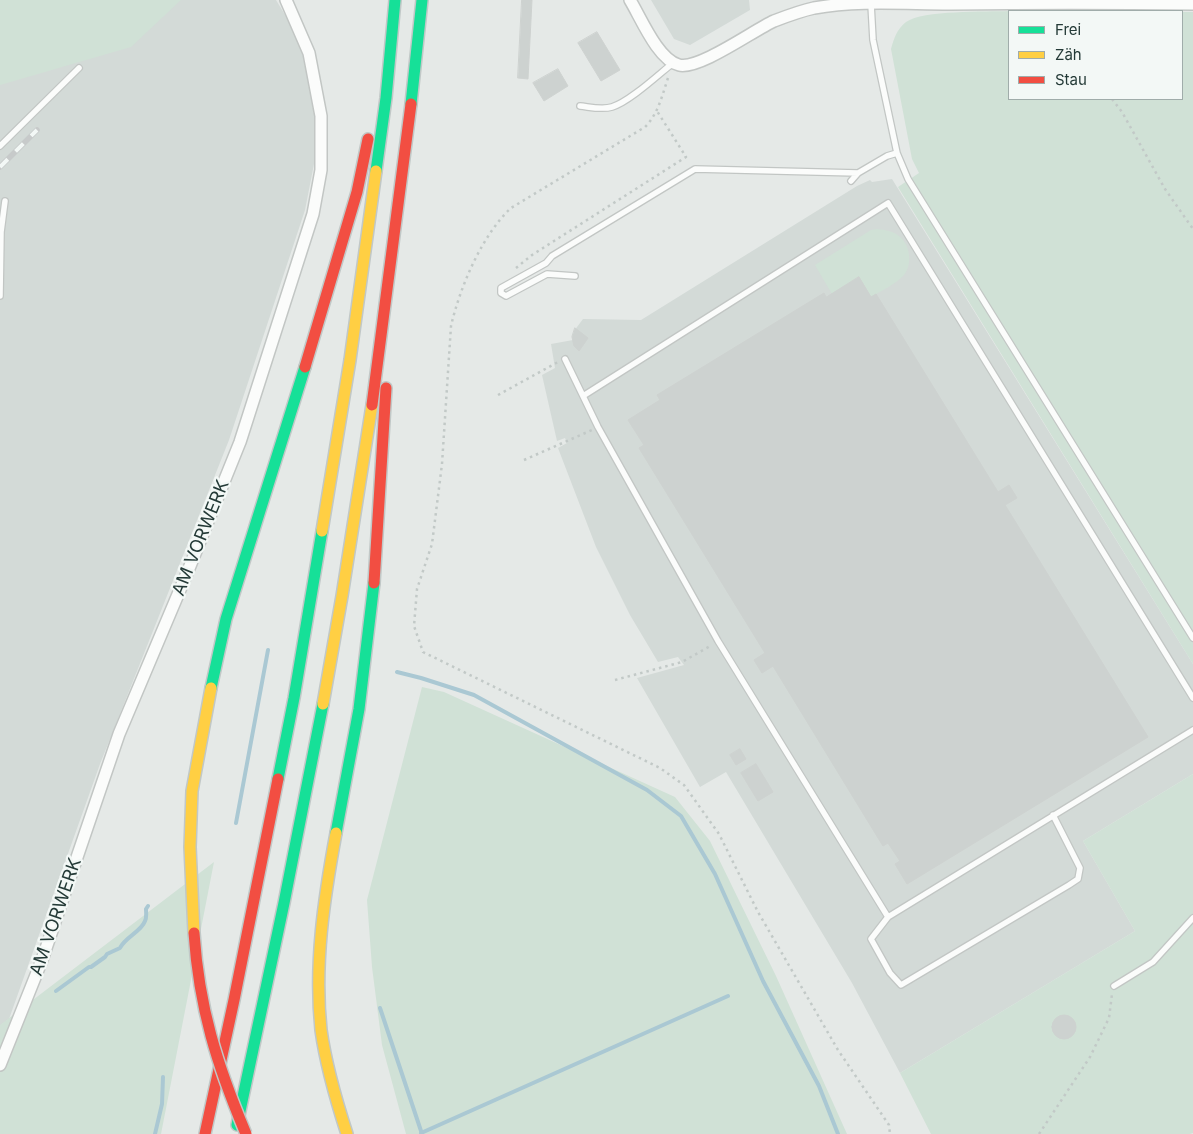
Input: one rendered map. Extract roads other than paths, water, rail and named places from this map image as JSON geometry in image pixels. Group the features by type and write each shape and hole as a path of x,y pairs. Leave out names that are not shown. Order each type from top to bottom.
{"highway":[{"path":"204,1134 234,1000 294,698 350,360 386,98 395,0"},
{"path":"235,1134 267,987 328,681 360,490 406,156 422,0"},
{"path":"246,1134 220,1066 198,980 190,847 192,791 206,709 224,628 323,311 357,192 369,138 386,98"},
{"path":"347,1134 328,1065 320,1016 319,971 321,935 331,864 355,736 368,647 387,383 388,291"}],"street":[{"name":"AM VORWERK","path":"0,1065 45,951 119,734 240,442 313,214 321,170 321,116 317,86 309,53 286,0"},
{"path":"630,0 660,51 673,63 688,66 774,21 798,12 826,6 871,4 1193,4"}],"lane":[{"path":"871,4 873,40 897,153 908,179 1193,638"},
{"path":"580,106 612,107 628,98 673,63"},
{"path":"0,146 78,68"},
{"path":"850,181 858,173 887,156 897,153"},
{"path":"575,276 547,274 506,296 501,293 501,288 546,263 552,256 695,169 858,173"},
{"path":"0,296 0,232 5,201"},
{"path":"583,396 888,203 1193,698"},
{"path":"565,359 598,427 718,641 888,917"},
{"path":"1053,815 1080,868 1078,878 900,985 890,973 871,939 888,917 1053,815 1193,730"},
{"path":"1114,986 1153,962 1193,918"}],"waterway":[{"path":"236,823 268,650"},
{"path":"397,672 474,695 647,790 681,816 715,874 763,981 819,1086 838,1134"},
{"path":"56,991 107,954 120,948 143,925 146,920 146,909 148,906"},
{"path":"421,1133 728,996"},
{"path":"380,1008 422,1134"},
{"path":"155,1134 162,1104 163,1077"}],"railway":[{"path":"0,167 37,130"}]}
